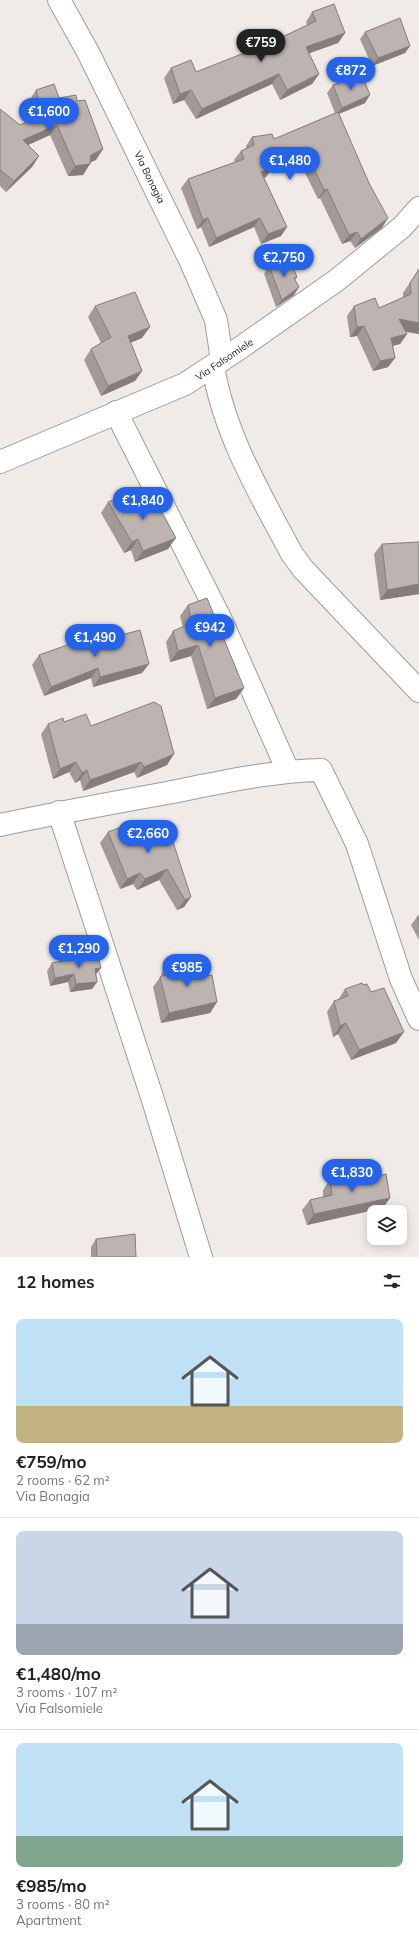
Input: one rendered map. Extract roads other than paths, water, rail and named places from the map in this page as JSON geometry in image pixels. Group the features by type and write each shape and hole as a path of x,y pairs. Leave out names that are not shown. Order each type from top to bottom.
{"street":[{"name":"Via Bonagia","path":"59,0 89,54 191,262 216,320 218,363 216,383 224,412 238,451 292,554 303,570 419,691"},
{"name":"Via Falsomiele","path":"0,462 185,384 218,363 337,280 402,227 419,208"},
{"path":"116,412 221,620 288,771"},
{"path":"0,825 60,812 288,771 321,770 357,844 401,979 419,1019"},
{"path":"60,812 150,1092 201,1257"}]}
